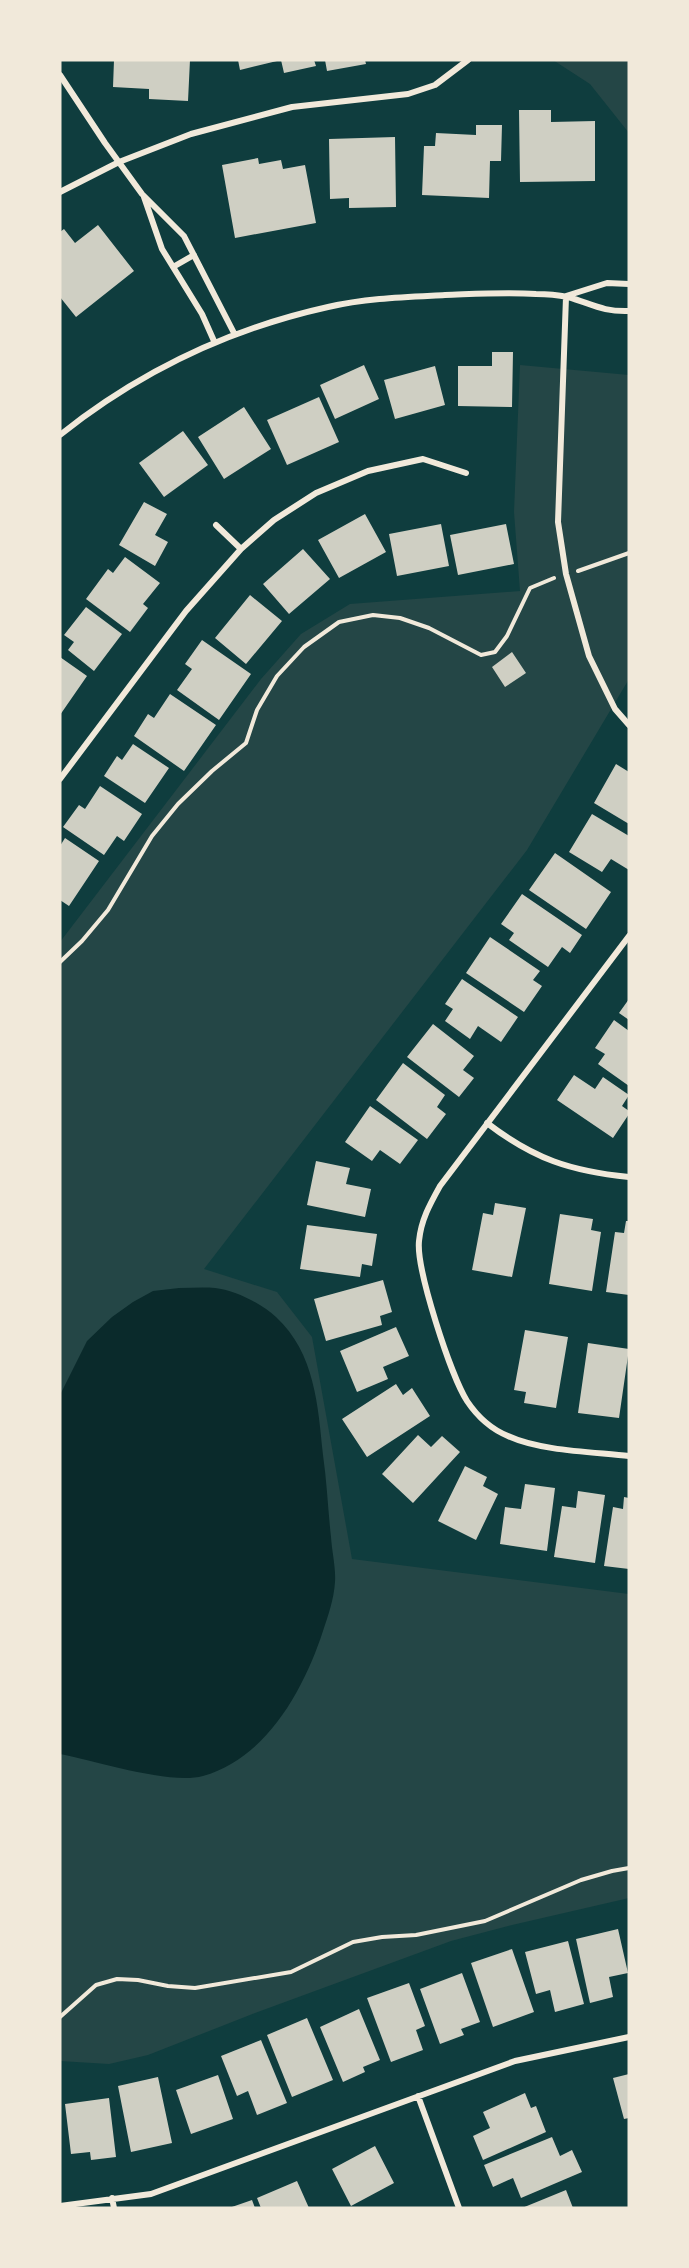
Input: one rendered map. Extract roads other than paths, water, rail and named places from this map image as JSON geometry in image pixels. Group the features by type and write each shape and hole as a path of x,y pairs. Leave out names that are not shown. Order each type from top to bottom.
{"street":[{"path":"60,192 119,162 192,134 292,107 408,94 435,86 468,60"},
{"path":"60,75 142,194 184,236 234,333"},
{"path":"142,194 162,249 202,314 214,341"},
{"path":"173,267 194,255"},
{"path":"566,297 607,283 629,284"},
{"path":"60,435 108,400 214,341 234,333 329,307 383,298 536,294 566,297 610,312 629,312"},
{"path":"566,297 558,522 566,574 589,656 615,709 629,725"},
{"path":"60,779 186,611 241,549 274,520 316,493 368,471 423,459 466,473"},
{"path":"216,525 241,549"},
{"path":"629,936 440,1186 424,1215 418,1243 420,1264 440,1331 458,1382 466,1400 476,1414 490,1426 508,1436 526,1442 629,1456"},
{"path":"487,1123 530,1152 559,1164 595,1174 629,1177"},
{"path":"60,2206 151,2194 515,2061 629,2037"},
{"path":"418,2096 459,2208"},
{"path":"112,2198 114,2208"}]}
